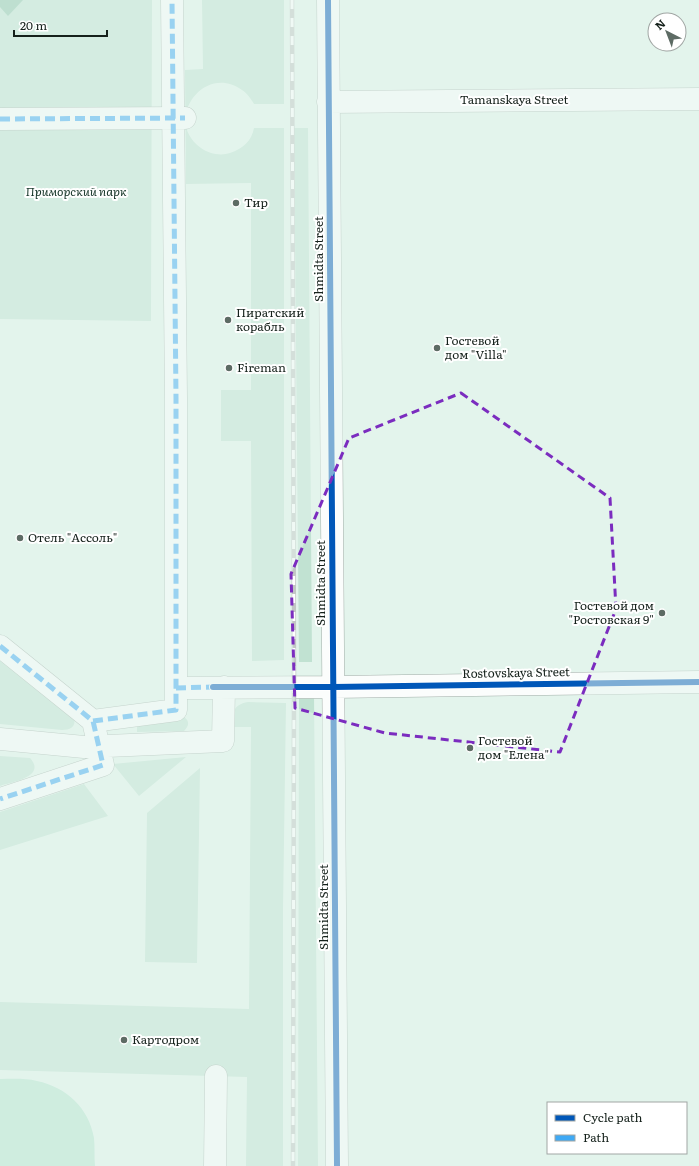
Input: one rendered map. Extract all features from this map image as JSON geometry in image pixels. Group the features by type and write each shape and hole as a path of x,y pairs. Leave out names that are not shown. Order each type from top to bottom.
{"street":[{"path":"93,721 176,710 176,398 179,118 172,0"},
{"name":"Shmidta Street","path":"328,0 337,1166"},
{"name":"Tamanskaya Street","path":"328,102 699,99"},
{"path":"0,119 179,118"},
{"path":"0,646 93,721 101,756"},
{"name":"Rostovskaya Street","path":"176,688 699,682"},
{"path":"0,799 101,756 222,740 218,687"},
{"path":"0,739 84,747 101,756"},
{"path":"214,1166 216,1076"}],"highlighted area":[{"path":"461,393 610,498 616,609 560,752 385,733 295,708 291,574 349,438"}],"green space":[{"name":"Приморский парк","path":"0,0 152,0 151,321 0,319"},
{"path":"202,0 284,0 284,104 254,104 242,90 228,83 214,83 202,89 193,98 187,110 186,124 190,137 201,148 211,153 219,154 230,153 246,144 254,128 284,128 284,660 252,661 251,441 221,441 221,390 251,390 251,183 186,184 185,70 203,69"},
{"path":"294,128 308,128 312,662 299,662"},
{"path":"0,660 74,717 74,725 71,728 62,730 0,724"},
{"path":"314,693 318,1166 298,1166 299,694"},
{"path":"248,702 286,703 283,911 283,1166 246,1166 247,1077 0,1070 0,1002 249,1009 251,727 231,727 234,710 239,705"},
{"path":"184,717 188,724 184,731 137,732 137,724"},
{"path":"0,756 30,758 34,764 34,770 26,778 0,786"},
{"path":"186,757 139,796 113,764"},
{"path":"200,768 197,963 145,962 147,813"},
{"path":"84,784 108,816 0,850 0,812"}],"shaded area":[{"path":"0,0 23,0 8,16 0,7"},
{"path":"0,1079 28,1079 48,1084 57,1088 74,1100 87,1117 91,1127 94,1138 95,1166 0,1166"}],"railway":[{"path":"292,0 294,679 293,1166"}],"marked path":[{"path":"93,721 176,710 176,398 172,0"},
{"path":"0,119 185,118"},
{"path":"0,646 93,721 103,765 0,799"},
{"path":"176,688 213,687"}],"cycle path":[{"path":"328,0 337,1166"},
{"path":"213,687 333,687 699,682"}],"place":[{"name":"Тир","path":"236,203"},
{"name":"Пиратский корабль","path":"228,320"},
{"name":"Гостевой дом \"Villa\"","path":"437,348"},
{"name":"Fireman","path":"229,368"},
{"name":"Отель \"Ассоль\"","path":"20,538"},
{"name":"Гостевой дом \"Ростовская 9\"","path":"662,613"},
{"name":"Гостевой дом \"Елена\"","path":"470,748"},
{"name":"Картодром","path":"124,1040"}]}
